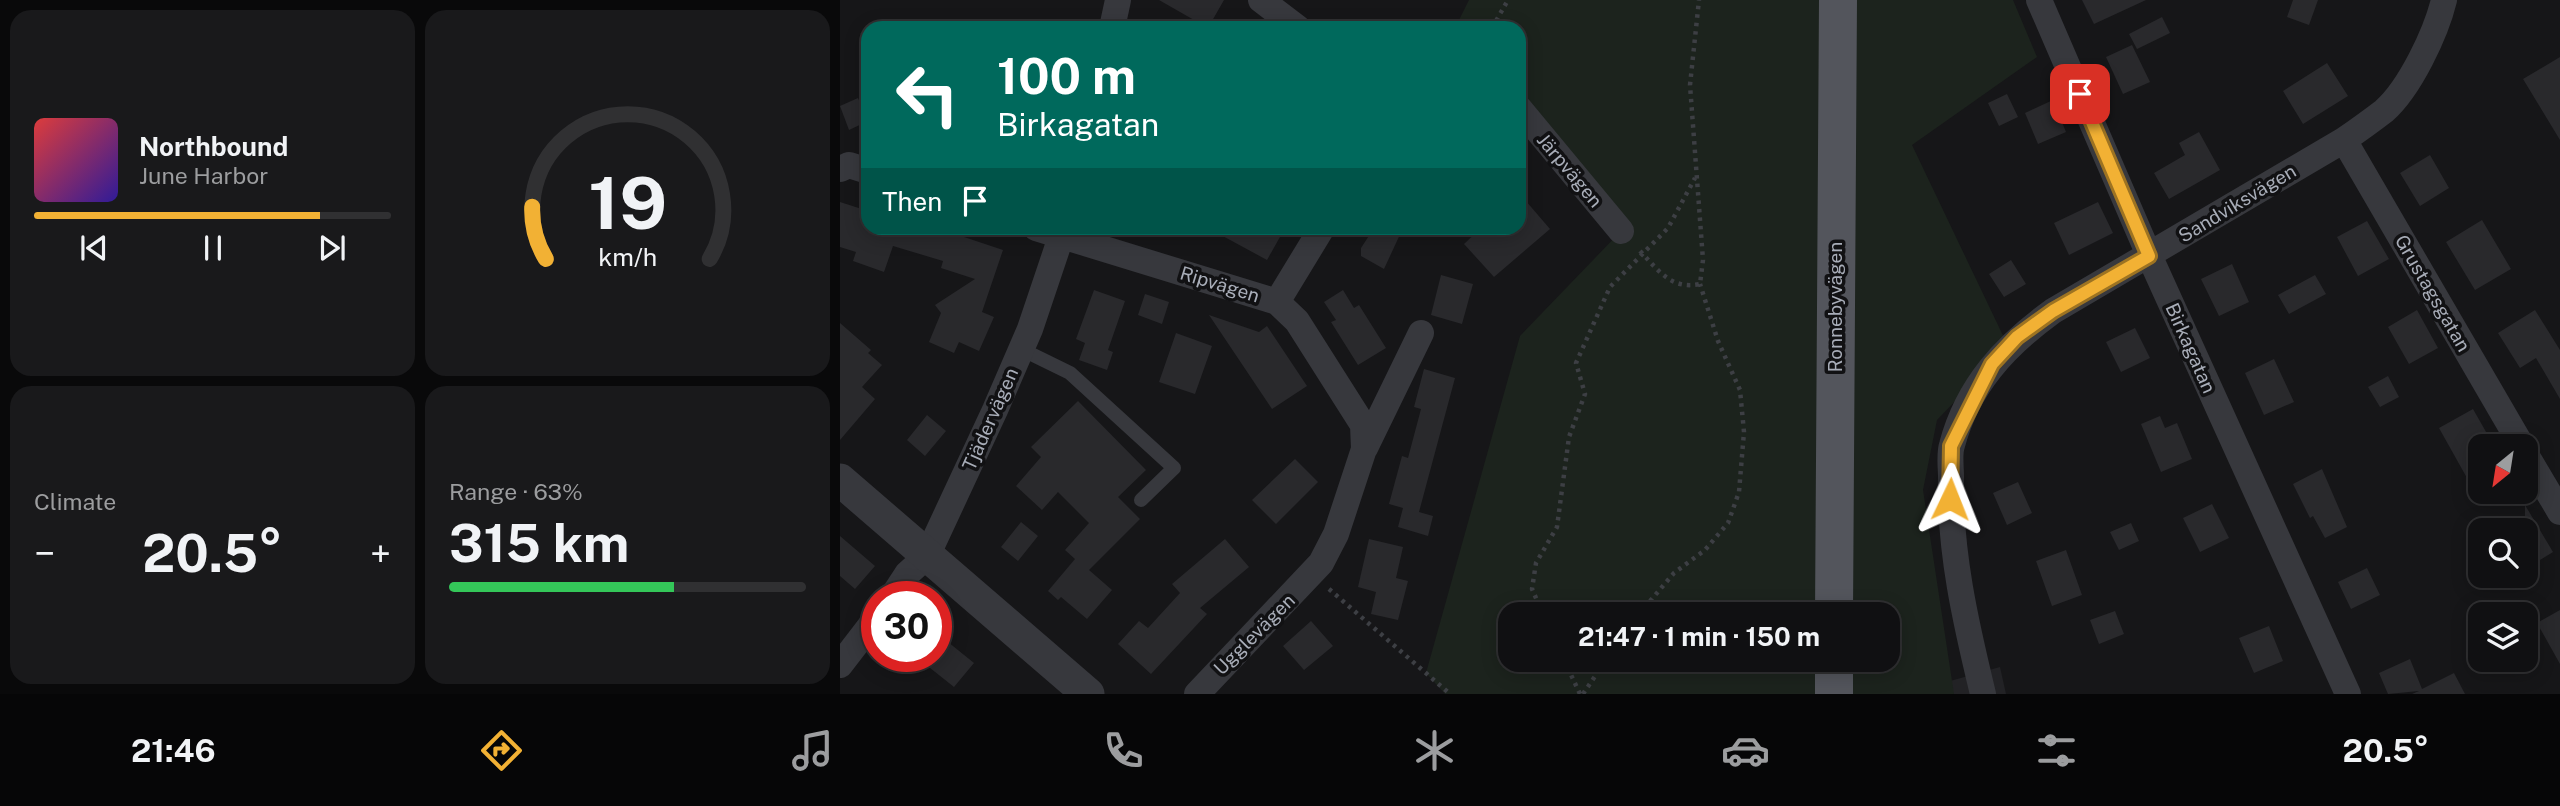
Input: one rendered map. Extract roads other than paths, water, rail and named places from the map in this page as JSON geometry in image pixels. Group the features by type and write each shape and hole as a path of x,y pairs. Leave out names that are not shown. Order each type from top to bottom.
{"main road":[{"name":"Ronnebyvägen","path":"1834,602 1838,0"},
{"path":"1834,672 1834,694"}],"street":[{"path":"1114,21 1118,0"},
{"path":"1261,0 1289,21"},
{"name":"Birkagatan","path":"2039,0 2149,256 2348,694"},
{"name":"Sandviksvägen","path":"1983,694 1957,570 1950,499 1951,446 1992,364 2017,337 2053,311 2344,140 2386,109 2410,75 2438,23 2444,0"},
{"name":"Järpvägen","path":"1526,116 1621,231"},
{"name":"Grustagsgatan","path":"2344,140 2515,434"},
{"path":"840,169 849,165 861,169"},
{"name":"Tjädervägen","path":"902,581 927,555 1021,349 1062,235"},
{"name":"Ripvägen","path":"1072,235 1278,302 1297,321 1363,425 1364,449"},
{"path":"1278,302 1318,235"},
{"name":"Ripvägen","path":"1312,575 1336,534 1364,449 1421,333"},
{"path":"2538,475 2560,512"},
{"path":"840,480 1088,694"},
{"name":"Ugglevägen","path":"1196,694 1232,653 1312,575"},
{"path":"840,665 861,638"}],"lane":[{"path":"1021,349 1070,373 1174,468 1141,500"}]}
